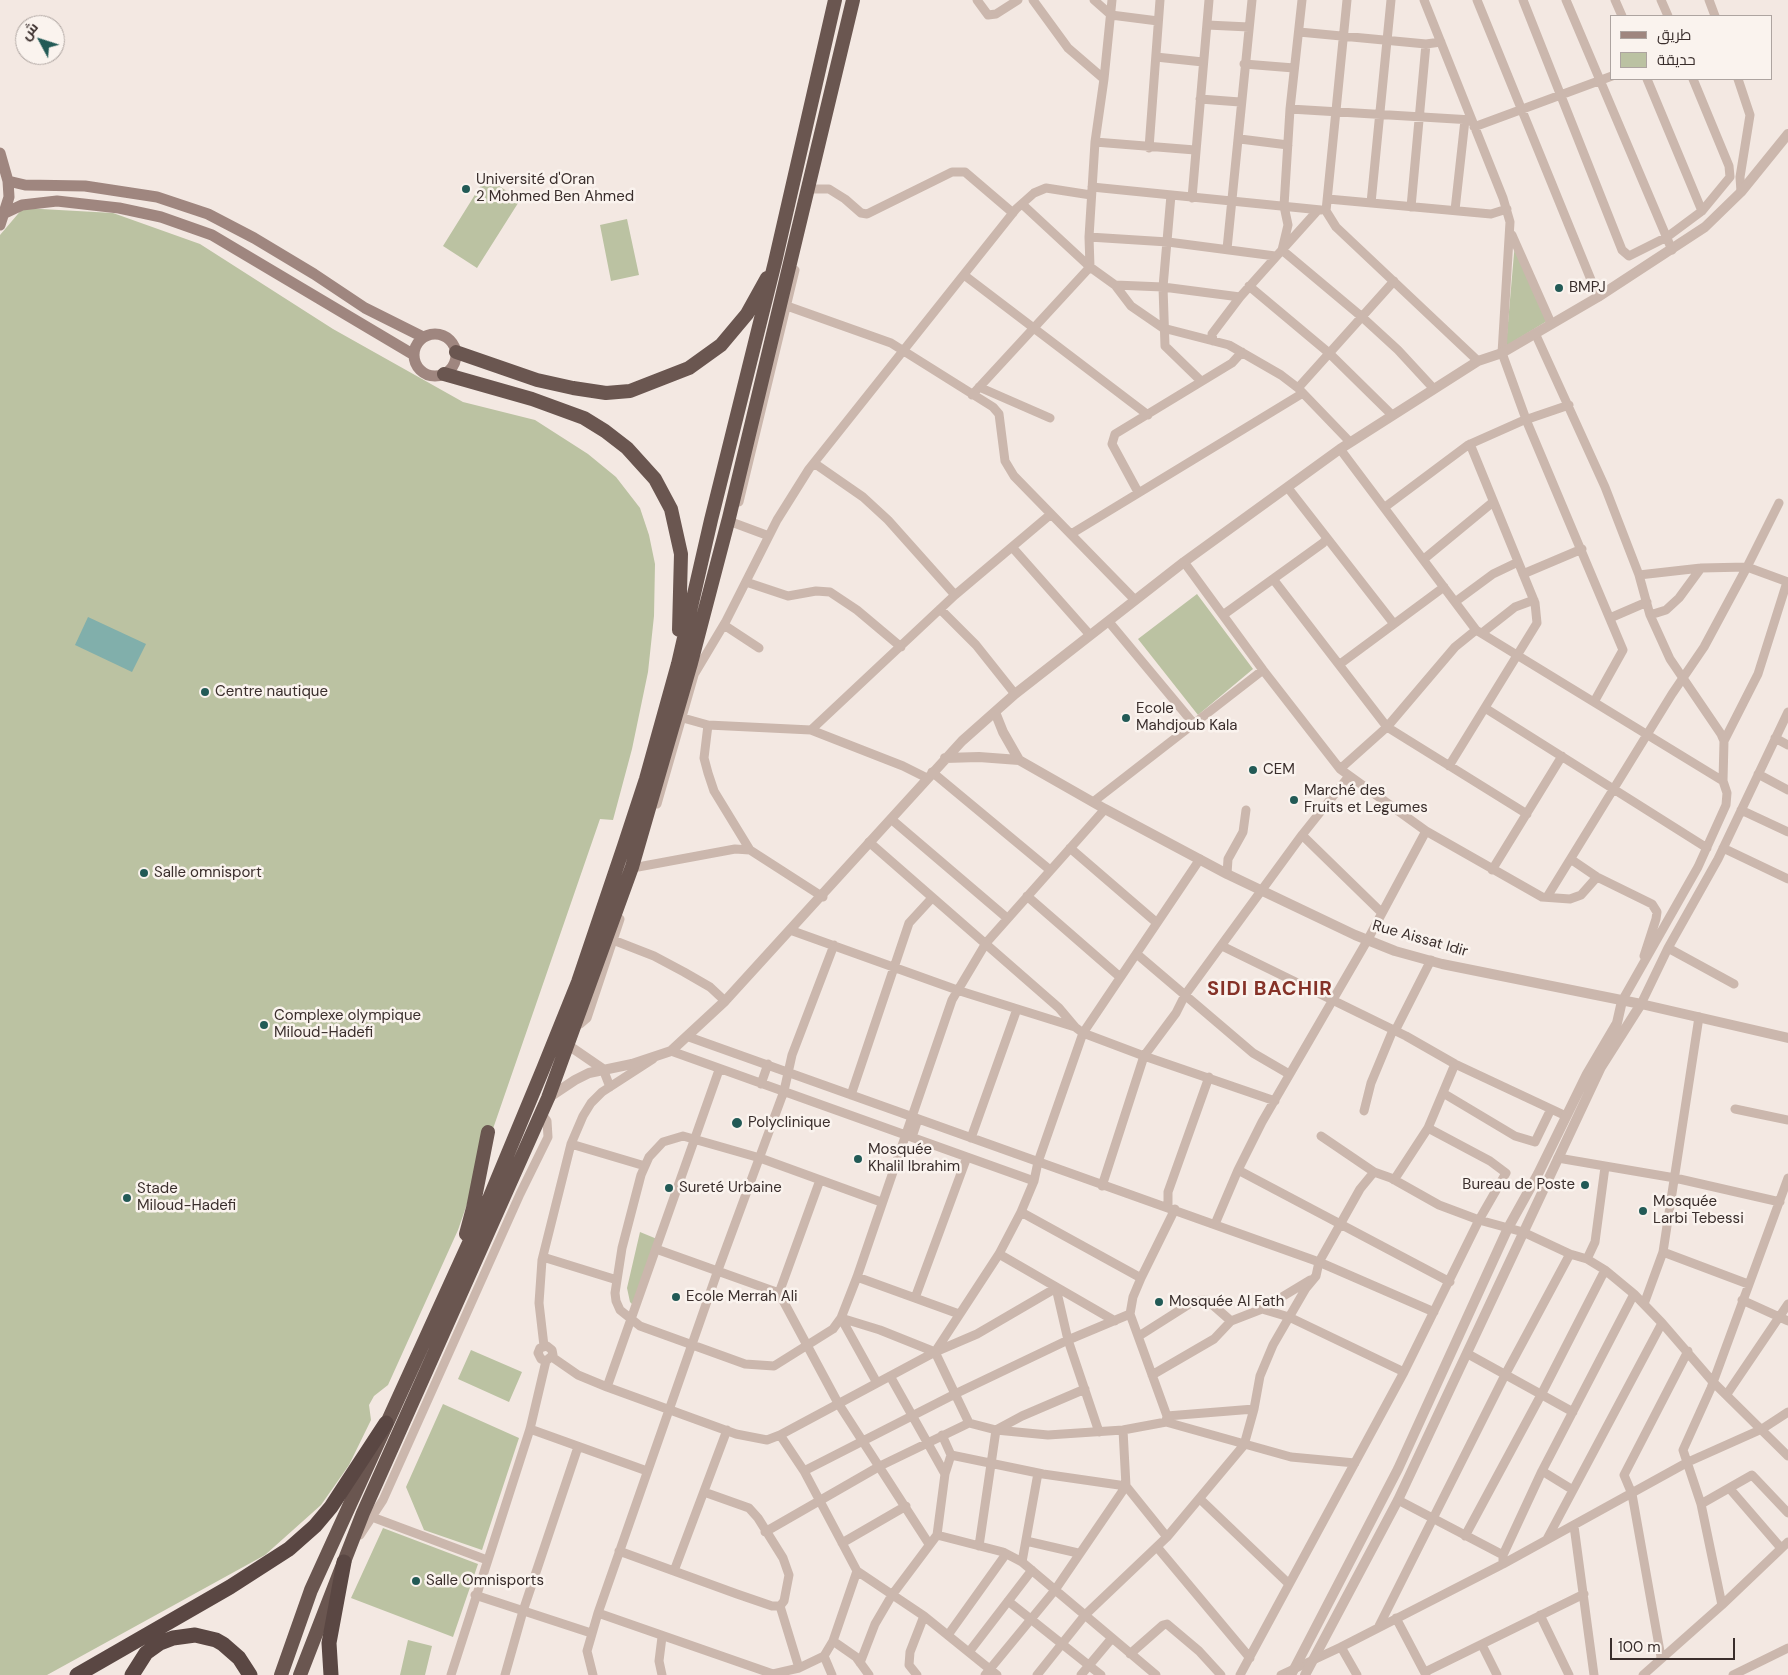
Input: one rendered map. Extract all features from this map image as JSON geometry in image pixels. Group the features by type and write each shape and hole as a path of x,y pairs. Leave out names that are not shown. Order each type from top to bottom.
{"highway":[{"path":"281,1675 311,1590 489,1199 578,982 646,779 678,664 711,520 776,262 836,0"},
{"path":"300,1675 367,1504 548,1098 632,867 658,780 729,518 780,299 812,185 853,0"},
{"path":"456,352 537,380 606,393 630,391 689,368 721,345 747,314 776,262"},
{"path":"444,374 532,398 584,418 605,431 626,448 655,478 672,509 681,554 678,664"},
{"path":"443,1301 473,1208 488,1132"},
{"path":"77,1675 230,1586 289,1549 315,1526 331,1507 386,1423"},
{"path":"331,1675 329,1643 345,1558"},
{"path":"132,1675 146,1654 160,1643 173,1638 195,1635 224,1644 239,1658 250,1675"}],"main road":[{"path":"0,153 8,181 5,213 0,225"},
{"path":"8,181 25,185 85,186 148,196 208,214 254,238 366,308 423,337"},
{"path":"5,213 22,205 57,201 119,208 161,217 212,235 414,355"},
{"path":"433,334 444,335 452,342 456,352 455,362 444,374 434,376 424,373 417,365 414,355 416,345 423,337 433,334"}],"street":[{"path":"978,0 988,16 996,14 1018,0"},
{"path":"1033,0 1068,48 1104,79"},
{"path":"1094,0 1111,15 1158,22"},
{"path":"972,395 1090,267 1089,237 1094,142 1104,79 1112,0"},
{"path":"1149,148 1160,0"},
{"path":"1192,198 1209,0"},
{"path":"1227,249 1234,200 1240,139 1240,102 1252,0"},
{"path":"1279,253 1288,225 1284,206 1290,109 1302,0"},
{"path":"1213,341 1212,334 1240,297 1279,253 1322,210 1328,199 1347,0"},
{"path":"1371,204 1391,0"},
{"path":"1424,0 1470,122 1507,209 1511,232 1502,353 1526,419 1623,650 1594,702"},
{"path":"1477,0 1598,297"},
{"path":"1522,0 1622,250 1627,255 1633,256 1666,237 1702,212 1726,184 1730,176 1730,171 1693,80"},
{"path":"1566,0 1672,250"},
{"path":"1615,0 1622,15"},
{"path":"1661,0 1668,15"},
{"path":"1708,0 1715,15"},
{"path":"1207,25 1249,27"},
{"path":"1299,32 1426,44 1441,42"},
{"path":"1411,206 1426,44"},
{"path":"1156,57 1203,62"},
{"path":"1244,64 1294,68"},
{"path":"1290,109 1470,122 1522,110 1610,77"},
{"path":"1647,80 1702,212"},
{"path":"1738,80 1750,115 1740,177 1740,192"},
{"path":"1200,99 1240,102"},
{"path":"1455,210 1470,122"},
{"path":"548,1098 575,1080 603,1069 671,1051 689,1037 725,1001 822,897 945,758 1015,694 1184,562 1391,414 1478,361 1502,353 1598,297 1709,224 1740,192 1788,134"},
{"path":"1240,139 1288,145"},
{"path":"1094,142 1149,148 1195,150"},
{"path":"574,1024 580,1024 587,1018 638,867 684,718 787,306 812,185 828,189 845,198 861,213 867,214 952,172 965,172 1013,214"},
{"path":"695,673 724,625 770,536 814,463 1013,214 1034,194 1046,188 1234,200 1322,210 1332,223 1478,361"},
{"path":"1171,195 1163,288 1165,346 1201,381"},
{"path":"1328,199 1492,214 1507,209"},
{"path":"1022,204 1090,267 1115,285 1131,306 1163,328 1213,341 1242,352 1272,370 1300,391 1350,442"},
{"path":"1511,232 1552,324"},
{"path":"1089,237 1168,242 1279,253 1362,317 1398,350 1434,389"},
{"path":"964,275 1148,415"},
{"path":"1071,534 1300,391 1329,353 1394,281"},
{"path":"1115,285 1163,288 1240,297"},
{"path":"1250,286 1329,353 1391,414"},
{"path":"787,306 870,334 903,350 996,410 1005,461 1010,470 1135,600"},
{"path":"1535,333 1605,487 1639,575 1650,615 1670,659 1710,716 1724,741"},
{"path":"1138,492 1112,444 1115,434 1232,363 1242,352"},
{"path":"978,387 1050,418"},
{"path":"1385,508 1470,444 1526,419 1569,405"},
{"path":"1448,766 1537,623 1534,600 1470,444"},
{"path":"1340,449 1479,631 1723,781"},
{"path":"814,463 863,497 888,520 955,595"},
{"path":"1288,488 1394,624"},
{"path":"1424,559 1493,502"},
{"path":"1547,897 1572,860 1683,678 1704,648 1779,503"},
{"path":"811,730 955,595 1051,514"},
{"path":"734,523 770,536"},
{"path":"1223,615 1327,538"},
{"path":"1012,547 1090,635"},
{"path":"1523,574 1582,549"},
{"path":"1184,562 1263,670 1340,769 1349,776 1426,832 1542,897 1570,900 1581,895 1598,877"},
{"path":"1455,602 1494,574 1518,562"},
{"path":"1293,1672 1398,1469 1508,1228 1587,1074 1617,1023 1622,1001 1681,899 1726,805 1727,793 1723,781 1724,741 1758,674 1788,582 1747,567 1700,568 1639,575"},
{"path":"1650,615 1666,610 1679,598 1700,568"},
{"path":"1273,579 1387,727 1527,814"},
{"path":"746,582 788,596 816,591 830,592 857,610 901,647"},
{"path":"1340,664 1444,587"},
{"path":"1340,769 1387,727 1455,647 1515,607 1534,600"},
{"path":"1610,618 1647,602"},
{"path":"940,609 976,645 1015,694"},
{"path":"1109,622 1194,724"},
{"path":"724,625 759,648"},
{"path":"1093,802 1263,670"},
{"path":"1485,708 1707,848"},
{"path":"996,712 1002,732 1019,760"},
{"path":"1305,1675 1398,1500 1602,1067 1640,1004 1668,948 1723,848 1788,712"},
{"path":"684,718 708,725 811,730 930,775 1050,870"},
{"path":"708,725 704,758 714,791 750,850 822,897"},
{"path":"1775,738 1788,745"},
{"path":"1492,870 1562,756"},
{"path":"945,758 979,757 1019,760"},
{"name":"Rue Aissat Idir","path":"1019,760 1105,809 1227,874 1264,890 1367,941 1431,960 1640,1004 1788,1038"},
{"path":"1758,774 1788,790"},
{"path":"1102,1186 1144,1056 1176,1014 1185,995 1264,890 1302,835 1349,776"},
{"path":"881,1202 760,1158 683,1136 663,1142 649,1157 645,1166 622,1248 616,1301 620,1310 640,1326 746,1364 774,1366 833,1329 841,1318 857,1277 881,1202 908,1136 952,1000 985,945 1105,809"},
{"path":"1227,874 1228,859 1243,832 1246,810"},
{"path":"1741,810 1788,832"},
{"path":"891,819 1007,918"},
{"path":"1215,1224 1238,1170 1262,1122 1367,941 1426,832"},
{"path":"1302,835 1382,913"},
{"path":"869,842 1059,1008 1079,1030"},
{"path":"1070,848 1157,923"},
{"path":"1723,848 1788,879"},
{"path":"638,867 735,849 750,850"},
{"path":"935,1352 999,1254 1021,1212 1034,1181 1038,1162 1079,1030 1138,954 1200,859"},
{"path":"1572,860 1598,877 1652,904 1657,912 1643,963"},
{"path":"1027,896 1120,977"},
{"path":"851,1095 909,923 932,898"},
{"path":"790,930 958,990 1079,1030 1144,1056 1210,1077 1275,1101"},
{"path":"613,940 654,956 684,972 710,987 725,1001"},
{"path":"593,1675 587,1651 591,1633 834,945"},
{"path":"1222,946 1394,1030 1455,1064 1566,1116"},
{"path":"1668,948 1734,984"},
{"path":"1138,954 1253,1053 1289,1074"},
{"path":"1364,1111 1371,1083 1394,1030 1431,960"},
{"path":"971,1138 1018,1009"},
{"path":"1644,1304 1663,1252 1687,1084 1699,1017"},
{"path":"689,1037 1319,1262 1434,1312"},
{"path":"568,1045 603,1069 610,1087"},
{"path":"671,1051 719,1070 784,1091 1034,1181"},
{"path":"657,1056 610,1087 591,1103 583,1116 572,1144 542,1260 539,1303 544,1346 540,1348 539,1355 607,1387 727,1430 767,1440 780,1435 935,1352 977,1334 1056,1288"},
{"path":"761,1084 768,1064"},
{"path":"1394,1180 1428,1128 1455,1064"},
{"path":"607,1387 719,1070"},
{"path":"1167,1419 1130,1314 1133,1297 1171,1208 1168,1192 1210,1077"},
{"path":"1443,1093 1515,1136 1535,1142 1551,1109"},
{"path":"1735,1109 1788,1120"},
{"path":"345,1558 383,1500 520,1194 548,1137 547,1121 541,1113"},
{"path":"1240,1675 1404,1372 1506,1172 1428,1128"},
{"path":"1321,1136 1374,1172 1394,1180 1439,1204 1480,1220 1523,1232 1570,1254 1587,1259 1605,1270 1644,1304 1688,1351 1713,1382 1728,1394 1788,1456"},
{"path":"572,1144 645,1166"},
{"path":"915,1298 967,1156"},
{"path":"1558,1158 1783,1199"},
{"path":"1587,1259 1595,1242 1605,1167"},
{"path":"1238,1170 1450,1282"},
{"path":"1038,1675 1086,1615 1167,1537 1244,1445 1254,1409 1260,1376 1274,1345 1306,1288 1316,1276 1319,1262 1339,1225 1360,1189 1374,1172"},
{"path":"1722,1605 1701,1504 1683,1450 1713,1382 1748,1284 1783,1199 1788,1178"},
{"path":"779,1293 820,1180"},
{"path":"1021,1212 1141,1278"},
{"path":"656,1249 779,1293 838,1403 929,1544"},
{"path":"1663,1252 1748,1284"},
{"path":"999,1254 1115,1322"},
{"path":"1379,1626 1505,1375 1570,1254"},
{"path":"546,1258 617,1280"},
{"path":"1465,1536 1541,1395 1605,1270"},
{"path":"1152,1375 1214,1339 1232,1321 1262,1309 1316,1276"},
{"path":"857,1277 959,1314"},
{"path":"1056,1288 1068,1340 1099,1432"},
{"path":"1503,1560 1542,1471 1634,1294"},
{"path":"1139,1336 1191,1302 1202,1300 1207,1300 1232,1321"},
{"path":"1742,1300 1788,1321"},
{"path":"1728,1394 1788,1304"},
{"path":"1262,1309 1289,1318 1404,1372"},
{"path":"804,1471 957,1393 1068,1340 1115,1322 1130,1314"},
{"path":"841,1318 880,1330 935,1352 957,1393 969,1423"},
{"path":"841,1318 877,1383"},
{"path":"1547,1540 1662,1323"},
{"path":"1661,1657 1632,1494 1624,1476 1688,1351"},
{"path":"1468,1354 1573,1412"},
{"path":"451,1675 475,1595 530,1429 549,1359"},
{"path":"890,1376 945,1474"},
{"path":"996,1430 1022,1416 1085,1389"},
{"path":"1762,1429 1788,1404"},
{"path":"765,1532 880,1466 969,1423 996,1430 1048,1435 1122,1430 1167,1419 1254,1409"},
{"path":"1281,1675 1293,1672 1312,1660 1341,1647 1503,1560 1574,1526 1688,1462 1762,1429 1788,1412"},
{"path":"1167,1419 1244,1445 1291,1456 1355,1463"},
{"path":"530,1429 647,1471"},
{"path":"674,1571 727,1430"},
{"path":"979,1546 996,1430"},
{"path":"1122,1430 1126,1486 1167,1537"},
{"path":"780,1435 804,1471 857,1571 924,1616 969,1652 991,1673 1031,1618 1055,1590 1078,1553 1091,1538 1126,1486"},
{"path":"860,1663 875,1624 892,1595 937,1535 945,1474 950,1456 942,1435"},
{"path":"505,1675 523,1611 578,1447"},
{"path":"950,1456 1038,1473 1126,1486"},
{"path":"1542,1471 1573,1490"},
{"path":"1022,1562 1038,1473"},
{"path":"1701,1504 1752,1475 1788,1513"},
{"path":"1643,1675 1661,1657 1722,1605 1784,1545 1730,1489"},
{"path":"704,1492 749,1508 758,1518 783,1558 788,1575 784,1601 780,1606"},
{"path":"1200,1499 1289,1584"},
{"path":"1398,1500 1465,1536 1503,1560"},
{"path":"842,1543 906,1506"},
{"path":"372,1517 487,1560"},
{"path":"1574,1526 1594,1675"},
{"path":"937,1535 1006,1554 1022,1562 1156,1675"},
{"path":"1026,1542 1078,1553"},
{"path":"1156,1547 1250,1658"},
{"path":"619,1551 759,1602 780,1606"},
{"path":"948,1635 1006,1554"},
{"path":"969,1652 1032,1570"},
{"path":"598,1613 773,1675 798,1668 824,1656 833,1642 857,1571"},
{"path":"1396,1618 1425,1674 1584,1594"},
{"path":"475,1595 591,1633"},
{"path":"1008,1601 1101,1675"},
{"path":"780,1606 798,1668"},
{"path":"917,1675 909,1665 910,1652 924,1616"},
{"path":"1540,1616 1569,1675"},
{"path":"1130,1654 1163,1625 1167,1624 1198,1651 1221,1675"},
{"path":"662,1636 660,1661 662,1675"},
{"path":"1081,1675 1112,1638"},
{"path":"833,1642 850,1652 869,1675"},
{"path":"1482,1645 1497,1675"},
{"path":"1341,1647 1357,1675"},
{"path":"1733,1675 1788,1648"},
{"path":"824,1656 832,1675"}],"green space":[{"path":"486,177 520,200 477,268 443,246"},
{"name":"Complexe olympique Miloud-Hadefi","path":"23,208 113,213 200,244 333,329 463,402 535,420 588,454 616,477 640,508 649,535 655,564 654,616 648,672 632,749 613,820 600,819 458,1230 388,1385 374,1396 369,1405 371,1420 349,1465 321,1505 265,1555 47,1675 0,1675 0,235"},
{"path":"627,219 639,275 611,281 600,225"},
{"path":"1515,242 1547,321 1506,346"},
{"path":"1197,594 1253,669 1198,715 1138,639"},
{"path":"640,1232 657,1239 634,1306 630,1302 627,1288"},
{"path":"471,1350 522,1372 509,1402 458,1379"},
{"path":"443,1404 519,1438 482,1550 424,1530 406,1487"},
{"name":"Salle Omnisports","path":"383,1528 478,1564 453,1637 351,1598"},
{"path":"408,1640 432,1646 425,1675 400,1675"}],"water":[{"path":"88,617 146,644 132,672 75,645"}],"place":[{"name":"Université d'Oran 2 Mohmed Ben Ahmed","path":"466,189"},
{"name":"BMPJ","path":"1559,288"},
{"name":"Centre nautique","path":"205,692"},
{"name":"Ecole Mahdjoub Kala","path":"1126,718"},
{"name":"CEM","path":"1253,770"},
{"name":"Marché des Fruits et Legumes","path":"1294,800"},
{"name":"Salle omnisport","path":"144,873"},
{"name":"Complexe olympique Miloud-Hadefi","path":"264,1025"},
{"name":"Polyclinique","path":"737,1123"},
{"name":"Mosquée Khalil Ibrahim","path":"858,1159"},
{"name":"Bureau de Poste","path":"1585,1185"},
{"name":"Sureté Urbaine","path":"669,1188"},
{"name":"Stade Miloud-Hadefi","path":"127,1198"},
{"name":"Mosquée Larbi Tebessi","path":"1643,1211"},
{"name":"Ecole Merrah Ali","path":"676,1297"},
{"name":"Mosquée Al Fath","path":"1159,1302"},
{"name":"Salle Omnisports","path":"416,1581"}],"district":[{"name":"SIDI BACHIR","path":"1270,990"}]}
